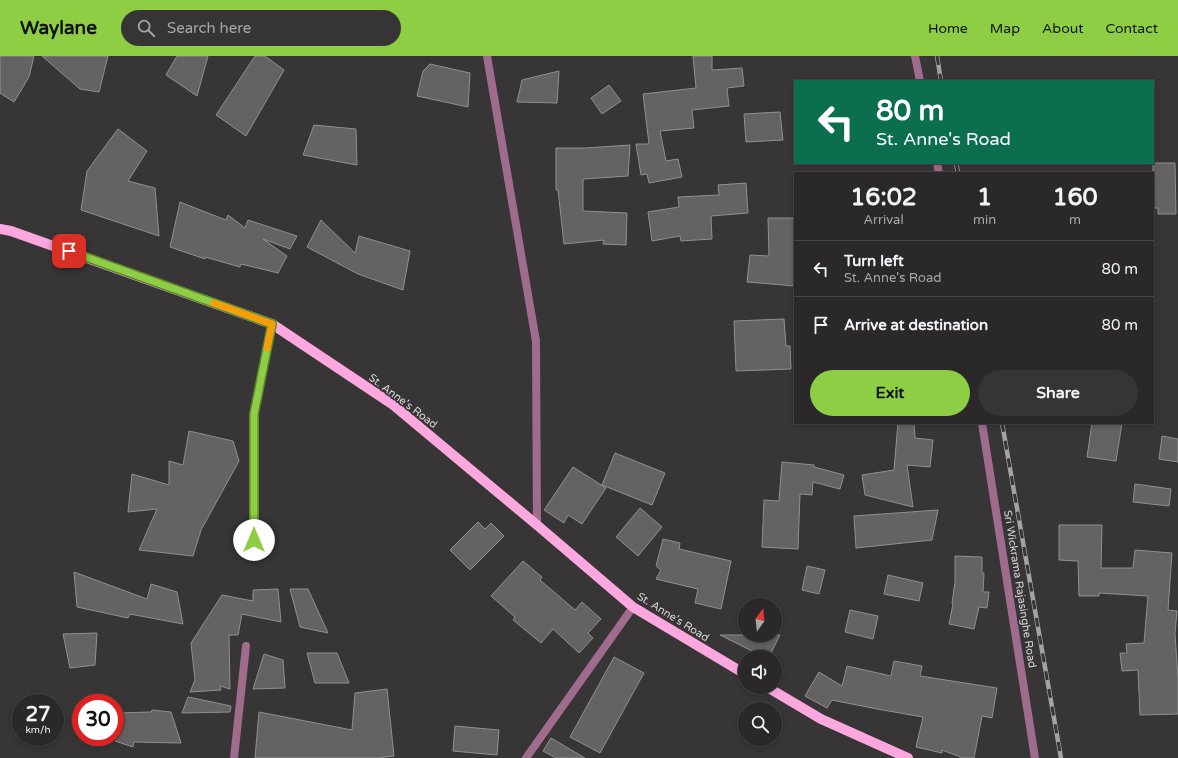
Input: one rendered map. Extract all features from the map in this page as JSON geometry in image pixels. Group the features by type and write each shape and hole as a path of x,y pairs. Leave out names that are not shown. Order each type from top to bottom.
{"main road":[{"name":"St. Anne's Road","path":"0,229 11,231 272,324 392,404 537,525 632,607 738,670"},
{"path":"779,694 821,719 908,758"}],"street":[{"path":"487,56 536,341 537,525"},
{"path":"915,56 920,80"},
{"path":"254,540 254,414 272,324"},
{"name":"Sri Wickrama Rajasinghe Road","path":"982,424 1035,758"},
{"path":"526,758 632,607"},
{"path":"234,758 246,646"}],"building":[{"path":"0,56 34,56 29,77 14,102 0,93"},
{"path":"42,56 108,56 99,92 80,89"},
{"path":"177,56 208,56 197,96 166,75"},
{"path":"255,56 265,56 284,70 246,136 216,115"},
{"path":"693,56 712,56 712,70 742,68 744,86 727,88 729,106 692,110 694,128 660,131 666,161 678,159 682,177 649,183 647,174 641,175 636,144 649,144 643,94 696,88"},
{"path":"430,64 470,73 468,107 417,96 423,71"},
{"path":"559,71 557,103 517,102 522,80"},
{"path":"609,85 621,101 602,114 591,98"},
{"path":"780,112 783,140 746,142 744,114"},
{"path":"314,125 356,129 357,165 303,155"},
{"path":"118,129 147,151 128,181 155,188 159,236 81,210 87,171"},
{"path":"630,145 628,176 583,179 583,211 627,213 626,245 603,244 604,240 564,244 558,190 556,190 556,148"},
{"path":"1154,163 1175,163 1176,214 1158,214 1158,208 1154,208"},
{"path":"746,183 748,213 711,216 712,239 681,241 680,236 652,241 648,212 679,207 678,197 719,195 718,185"},
{"path":"180,202 226,220 228,215 245,228 248,220 297,236 290,249 263,239 287,256 278,273 241,264 240,267 205,257 205,259 170,247"},
{"path":"768,218 794,218 794,286 747,282 750,255 769,256"},
{"path":"321,220 355,253 359,236 410,251 403,290 358,274 307,247"},
{"path":"784,319 786,346 790,346 791,369 736,371 734,321"},
{"path":"898,424 914,424 915,438 933,440 930,467 907,465 913,507 865,495 862,475 894,470"},
{"path":"1092,424 1122,424 1116,461 1087,457"},
{"path":"189,431 233,441 239,461 201,530 193,556 139,550 157,509 128,512 132,474 169,485 169,461 183,465"},
{"path":"1162,436 1178,439 1178,462 1159,459"},
{"path":"615,453 665,473 652,505 602,485"},
{"path":"782,462 814,465 814,467 844,475 840,489 813,482 812,495 800,494 798,549 762,547 764,500 779,501"},
{"path":"573,467 606,488 582,524 568,515 564,523 544,510"},
{"path":"1135,484 1171,489 1169,506 1133,502"},
{"path":"640,508 662,527 638,556 616,537"},
{"path":"938,510 932,540 856,548 854,516"},
{"path":"478,522 485,529 491,523 504,536 470,570 450,550"},
{"path":"1059,525 1102,525 1101,568 1133,568 1135,550 1172,553 1168,610 1177,611 1175,634 1178,678 1178,714 1140,715 1138,670 1122,671 1120,653 1127,653 1126,644 1144,643 1148,596 1099,593 1099,596 1079,596 1078,561 1059,560"},
{"path":"663,539 680,543 679,549 731,561 721,609 695,603 698,589 656,579 661,570 656,566"},
{"path":"955,556 982,557 982,573 984,573 983,592 989,592 987,608 979,607 974,629 949,624 955,582"},
{"path":"523,561 542,577 540,580 575,610 582,602 601,619 588,633 593,638 579,653 553,629 541,643 513,620 515,617 491,596"},
{"path":"807,566 825,570 819,594 802,590"},
{"path":"74,572 147,599 151,584 177,592 183,624 130,614 128,618 77,607"},
{"path":"888,575 923,583 919,601 884,594"},
{"path":"278,589 281,622 242,614 238,635 229,635 230,689 220,686 221,690 190,692 195,680 191,643 222,595 253,601 253,590"},
{"path":"290,589 308,589 328,633 300,627"},
{"path":"850,610 878,616 873,639 845,632"},
{"path":"97,633 95,665 70,668 63,634"},
{"path":"720,635 738,635 738,642 776,642 772,650 750,650"},
{"path":"307,653 337,653 349,683 315,683"},
{"path":"264,654 283,660 285,688 253,689"},
{"path":"614,657 644,673 600,753 570,737"},
{"path":"894,661 922,666 920,676 997,688 992,718 982,716 974,758 963,758 942,750 942,753 916,747 923,717 832,700 827,708 805,696 819,672 842,686 847,666 891,676"},
{"path":"387,689 394,756 378,758 255,758 259,712 352,730 355,693"},
{"path":"188,697 231,706 230,712 182,713"},
{"path":"152,710 171,712 181,743 134,742 133,747 124,744 124,713 151,712"},
{"path":"455,726 499,730 497,755 453,751"},
{"path":"551,738 585,758 556,758 543,751"}],"railway":[{"path":"937,56 941,80"},
{"path":"956,164 958,172"},
{"path":"1002,424 1061,758"}],"slow traffic":[{"path":"214,303 272,324 267,348"}],"route":[{"path":"69,251 272,324 254,414 254,540"}]}
